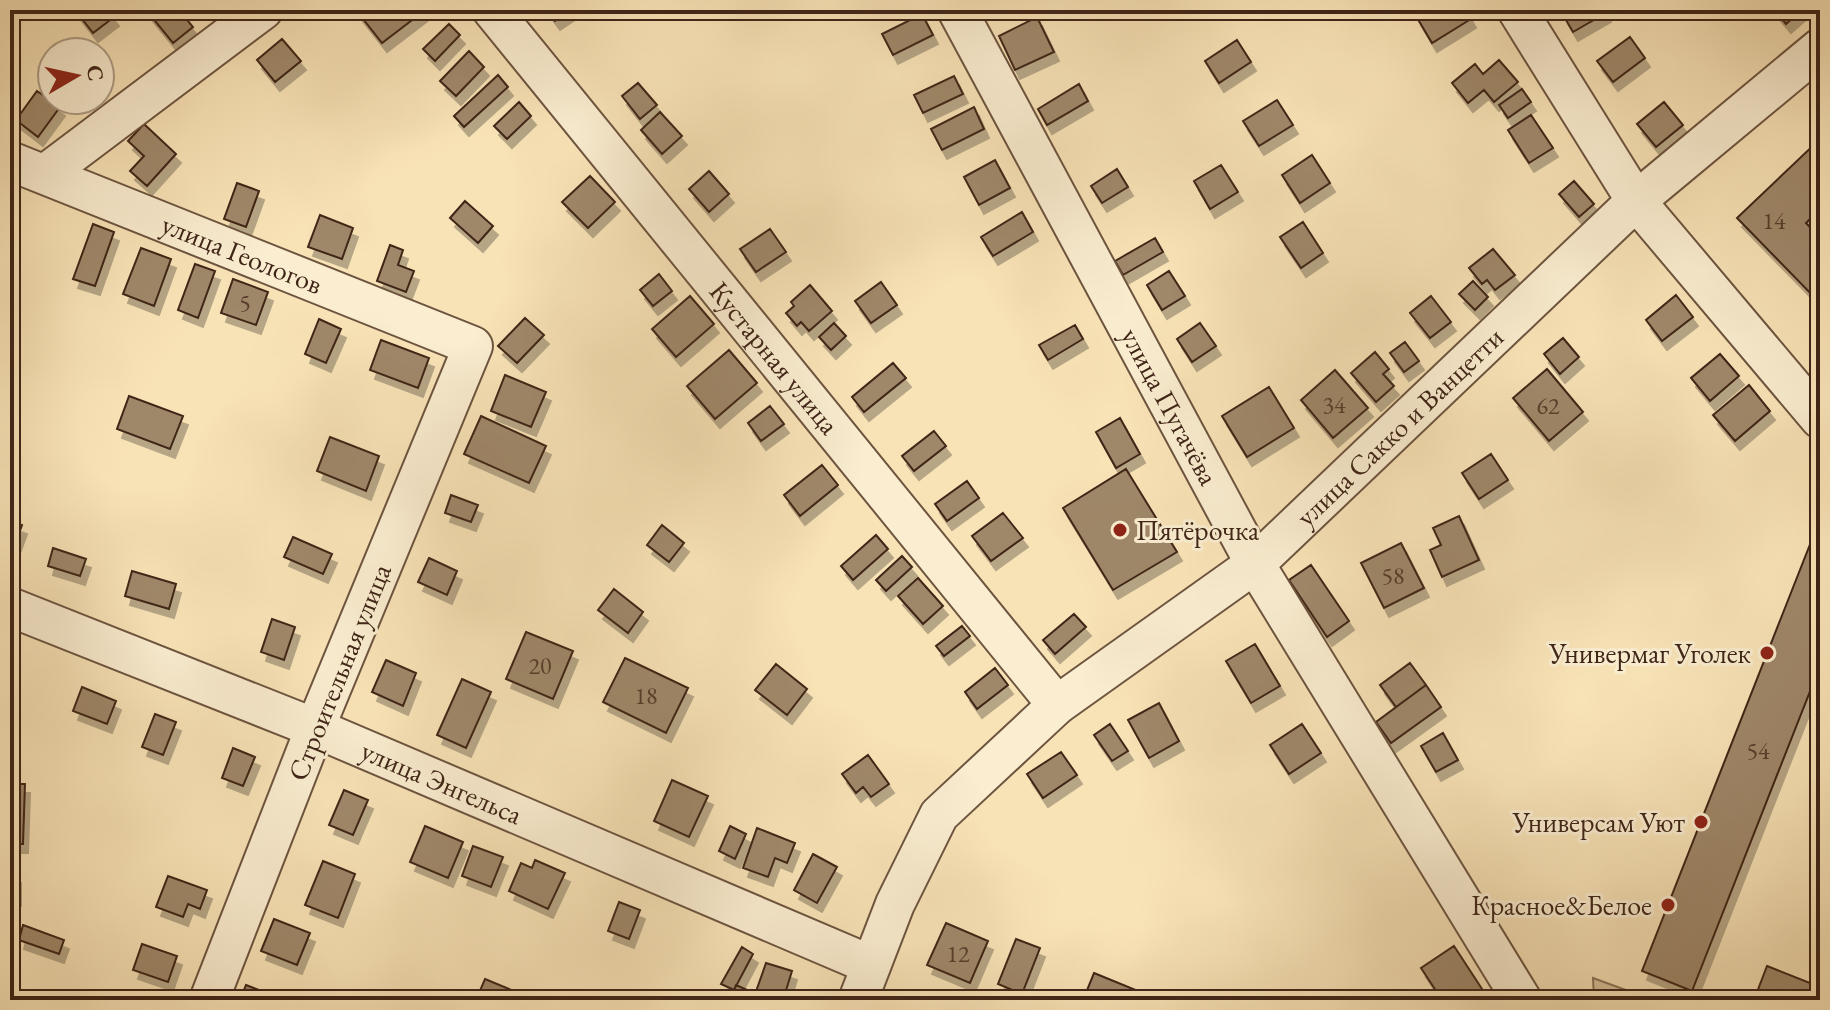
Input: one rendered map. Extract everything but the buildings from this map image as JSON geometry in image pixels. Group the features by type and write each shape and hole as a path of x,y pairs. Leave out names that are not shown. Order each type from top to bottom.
{"street":[{"path":"45,174 263,10"},
{"name":"Кустарная улица","path":"492,10 1057,705"},
{"name":"улица Пугачёва","path":"957,10 1255,564 1522,1000"},
{"path":"1517,10 1636,201 1820,419"},
{"name":"улица Сакко и Ванцетти","path":"862,991 895,904 939,815 1057,705 1255,564 1636,201 1820,48"},
{"name":"улица Геологов","path":"10,161 473,346"},
{"name":"Строительная улица","path":"209,1000 315,728 473,346"},
{"name":"улица Энгельса","path":"10,607 315,728 862,991"}],"shaded area":[{"path":"1593,978 1653,1000 1594,1000"}],"place":[{"name":"Пятёрочка","path":"1120,530"},
{"name":"Универмаг Уголек","path":"1767,653"},
{"name":"Универсам Уют","path":"1701,822"},
{"name":"Красное&Белое","path":"1668,905"}]}
